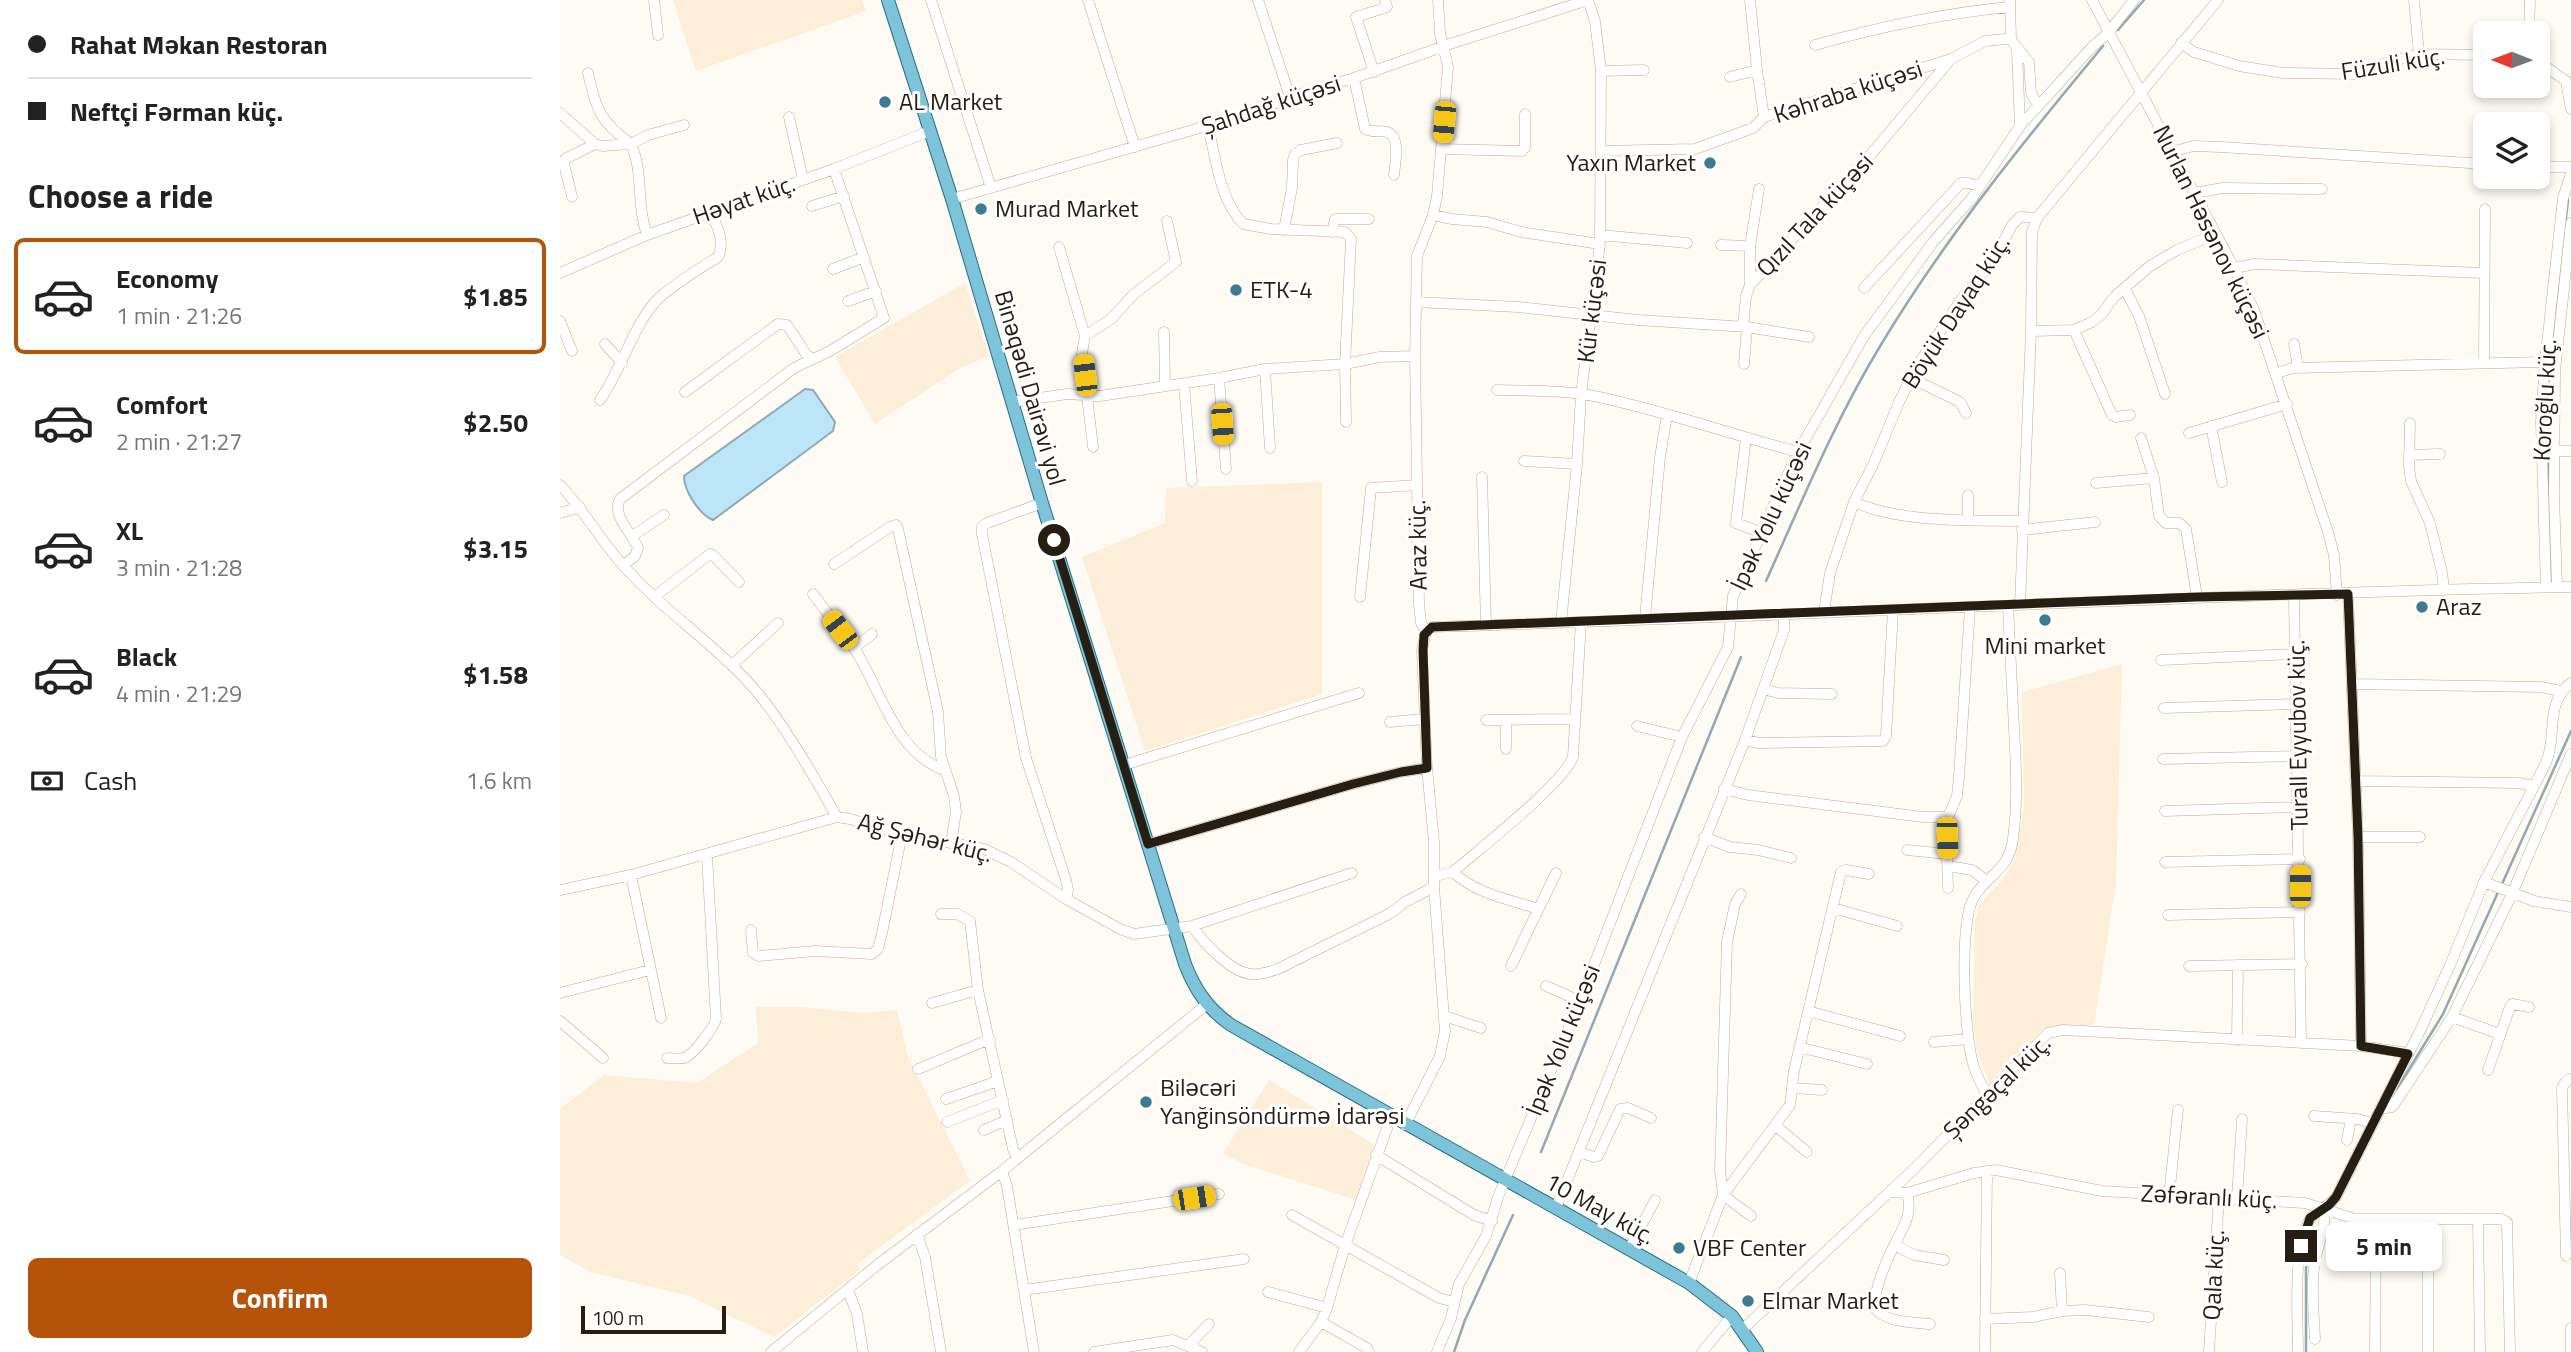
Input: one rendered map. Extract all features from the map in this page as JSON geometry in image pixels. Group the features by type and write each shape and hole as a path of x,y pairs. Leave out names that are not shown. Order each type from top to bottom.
{"main road":[{"name":"Binəqədi Dairəvi yol","path":"888,0 1191,979 1207,1004 1231,1025 1405,1125"},
{"name":"10 May küç.","path":"1405,1125 1689,1283 1732,1316 1757,1352"}],"street":[{"path":"654,0 658,35"},
{"path":"931,0 991,188"},
{"path":"1088,0 1135,147"},
{"path":"1258,0 1290,97"},
{"path":"1374,72 1356,16 1387,7 1385,0"},
{"name":"Araz küç.","path":"1405,1125 1440,1056 1444,1041 1427,768 1423,650 1426,631 1421,623 1419,604 1415,356 1417,256 1433,215 1437,196 1448,67 1438,0"},
{"name":"Şahdağ küçəsi","path":"952,200 1262,110 1290,97 1374,72 1588,0"},
{"name":"Kür küçəsi","path":"1561,623 1581,395 1600,240 1601,71 1595,21 1588,0"},
{"path":"1750,0 1764,117"},
{"name":"Nurlan Həsənov küçəsi","path":"2092,0 2234,268 2262,331 2332,543 2337,595"},
{"name":"İpək Yolu küçəsi","path":"1437,1352 1451,1318 1459,1284 1492,1221 1682,737 1728,647 1729,617 1736,587 1798,452 1864,337 1934,241 1980,186 2020,126 2108,33 2134,0"},
{"name":"Böyük Dayaq küç.","path":"1824,612 1830,573 1854,502 1925,352 1995,258 2012,225 2020,217 2037,218 2218,0"},
{"path":"2414,0 2419,54"},
{"path":"2529,21 2530,0"},
{"path":"1815,45 1880,27 2010,3 2011,40 2017,51 2029,62 2031,93 2038,106"},
{"name":"Kəhraba küçəsi","path":"1602,152 1695,149 1753,128 1764,117 1951,59 1985,41 2011,40"},
{"name":"Füzuli küç.","path":"2181,43 2194,52 2239,66 2283,73 2359,74 2419,54 2473,55"},
{"path":"2017,51 2020,126"},
{"name":"Qızıl Tala küçəsi","path":"1744,364 1744,306 1750,285 1873,152 1951,59"},
{"path":"1601,71 1644,70"},
{"path":"1730,77 1757,70"},
{"path":"2550,70 2566,81 2571,109"},
{"path":"588,73 600,115 631,144 638,169 641,218 647,235"},
{"path":"1354,78 1365,129 1393,135 1394,175"},
{"path":"560,113 595,144 603,146 631,144 648,135 684,125"},
{"path":"1441,149 1522,151 1525,147 1525,114"},
{"path":"789,117 803,179"},
{"path":"1208,126 1223,191 1243,224 1254,228 1345,232 1351,239 1345,364 1346,422"},
{"name":"Həyat küç.","path":"560,273 647,235 834,169 930,131"},
{"path":"1284,230 1295,155 1301,150 1336,143"},
{"path":"572,197 565,159 595,144"},
{"path":"2172,152 2193,146 2221,147 2473,163"},
{"path":"2550,167 2571,166"},
{"path":"623,566 637,553 638,548 617,513 616,506 620,499 794,369 883,320 884,315 834,169"},
{"name":"Koroğlu küç.","path":"2546,587 2542,477 2545,362 2563,198 2571,173"},
{"path":"1864,288 1961,183 1980,186"},
{"path":"2194,193 2224,188 2322,189"},
{"path":"1750,285 1750,246 1759,189"},
{"path":"812,206 844,196"},
{"path":"2484,363 2485,209"},
{"path":"600,400 614,381 648,312 659,298 718,257 722,243 711,211"},
{"path":"1433,215 1487,222 1521,232 1600,240 1687,243"},
{"path":"2020,605 2031,331 2031,248 2032,232 2037,218"},
{"path":"1332,232 1335,219 1369,219"},
{"path":"1085,336 1111,319 1134,294 1176,262 1167,221"},
{"name":"Koroğlu küç.","path":"2557,587 2553,451 2555,371 2571,223"},
{"path":"2031,331 2074,330 2101,315 2109,301 2161,258 2216,234"},
{"path":"1721,246 1750,246"},
{"path":"1059,247 1085,336 1082,353 1093,447"},
{"path":"832,269 864,257"},
{"path":"2234,268 2255,264 2483,272"},
{"path":"2125,289 2139,316 2165,394"},
{"path":"848,301 876,291"},
{"path":"1416,302 1518,307 1745,327 1809,337"},
{"path":"560,321 572,351"},
{"path":"685,392 778,324 787,325 812,359"},
{"path":"2074,330 2112,415 2130,415"},
{"path":"1164,332 1166,384"},
{"path":"605,344 622,363"},
{"path":"2294,344 2298,368"},
{"path":"1012,402 1080,393 1088,397 1166,384 1184,384 1265,369 1415,356"},
{"path":"2277,373 2298,368 2545,362"},
{"path":"1265,369 1270,448"},
{"path":"1219,378 1226,469"},
{"path":"1911,378 1961,402 1966,413"},
{"path":"1184,384 1192,481"},
{"path":"1497,390 1581,395 1709,424 1746,438 1798,452"},
{"path":"2189,433 2287,404"},
{"path":"1645,618 1660,457 1667,415"},
{"path":"2410,423 2409,455 2412,481 2430,523 2444,590"},
{"path":"2211,426 2222,482"},
{"path":"1746,438 1736,523 1760,532"},
{"path":"2141,438 2154,478 2162,521 2179,523 2186,530 2197,597"},
{"path":"2553,451 2571,452"},
{"path":"2409,455 2440,454"},
{"path":"1524,461 1577,464"},
{"path":"1482,477 1486,625"},
{"path":"2096,483 2154,478"},
{"path":"560,485 580,507 623,566 654,597 732,665 762,698 837,817"},
{"path":"1360,597 1371,488 1417,485"},
{"path":"1968,495 1968,520"},
{"path":"1854,502 1922,517 2022,525 2095,522"},
{"path":"1042,503 987,523 982,527 982,534 1026,758 1066,880 1066,899"},
{"path":"560,513 580,507"},
{"path":"632,536 664,515"},
{"path":"834,564 896,525 938,712 944,770 954,796 956,812 951,843"},
{"path":"654,597 710,554 738,582"},
{"path":"1426,631 1432,627 1645,618 1729,617 2197,597 2571,587"},
{"path":"813,594 854,648 903,739 917,754 944,770"},
{"path":"2348,594 2358,837 2361,1046"},
{"name":"Turall Eyyubov küç.","path":"2294,595 2302,964 2301,1043"},
{"path":"1988,1096 1974,1067 1968,1039 1965,997 1972,900 2010,856 2016,810 2017,775 2008,606"},
{"path":"1948,888 1947,817 1957,796 1970,607"},
{"path":"1745,740 1759,743 1883,741 1886,736 1893,610"},
{"path":"1556,1208 1745,740 1784,630 1784,614"},
{"path":"1192,926 1214,953 1230,964 1248,974 1263,974 1391,913 1434,881 1454,872 1565,772 1573,757 1581,622"},
{"path":"732,665 778,623"},
{"path":"854,648 872,634"},
{"path":"2161,660 2296,654"},
{"path":"2298,1352 2301,1246 2310,1218 2336,1197 2408,1054 2451,962 2484,882 2550,752 2555,702 2561,691 2571,683"},
{"path":"2352,684 2541,687 2561,691"},
{"path":"1763,689 1778,693 1832,694"},
{"path":"1124,765 1359,693"},
{"path":"2164,708 2297,704"},
{"path":"1390,722 1425,719"},
{"path":"1486,720 1574,719"},
{"path":"1506,720 1506,749"},
{"path":"1637,726 1682,737"},
{"path":"2380,1109 2392,1107 2398,1100 2452,1017 2512,894 2571,754"},
{"path":"2163,760 2298,756"},
{"path":"1148,844 1353,784 1427,768"},
{"path":"2355,781 2507,783 2534,786"},
{"path":"1724,789 1762,797 1923,817 1947,817"},
{"path":"2165,811 2299,807"},
{"name":"Ağ Şəhər küç.","path":"560,890 707,855 837,817 902,834 996,853 1066,899 1134,934 1192,926 1352,873"},
{"path":"751,930 753,953 759,956 814,951 872,954 877,949 882,933 902,834"},
{"path":"1704,837 1730,847 1791,858"},
{"path":"2358,837 2420,837"},
{"path":"1907,850 1947,854"},
{"path":"667,1058 684,1058 691,1055 714,1027 716,1019 707,855"},
{"path":"2165,862 2300,859"},
{"path":"1948,866 1972,870 1987,881"},
{"path":"1689,1283 1723,1195 1790,1105 1800,1047 1841,873 1846,870 1869,874"},
{"path":"1454,872 1462,881 1480,891 1538,909"},
{"path":"1511,965 1556,873"},
{"path":"631,875 661,1018"},
{"path":"2484,882 2512,894 2571,907"},
{"path":"1741,894 1735,904 1727,942 1720,1171 1723,1195 1751,1216"},
{"path":"1833,908 1896,926"},
{"path":"2168,915 2301,912"},
{"path":"941,914 957,914 970,921 978,990 1017,1158"},
{"path":"2189,966 2302,964"},
{"path":"2237,1040 2238,965"},
{"path":"560,993 650,970"},
{"path":"1546,986 1580,1001"},
{"path":"932,1003 978,990"},
{"path":"776,1350 916,1234 1002,1171 1207,1004"},
{"path":"2488,1070 2512,1004 2529,1007"},
{"path":"1808,1011 1900,1036"},
{"path":"1444,1016 1481,1028"},
{"path":"2452,1017 2500,1034"},
{"path":"560,1021 603,1058"},
{"name":"Şəngəçal küç.","path":"1743,1329 1890,1192 1988,1096 2040,1039 2054,1031 2361,1046 2408,1054"},
{"path":"918,1069 989,1039"},
{"path":"1934,1042 1968,1039"},
{"path":"1800,1047 1867,1063"},
{"path":"2566,1256 2562,1088 2566,1081 2571,1079"},
{"path":"946,1099 998,1081"},
{"path":"1792,1088 1822,1090"},
{"path":"947,1122 1003,1100"},
{"path":"1579,1152 1598,1156 1620,1109 1628,1108 1651,1118"},
{"path":"2169,1196 2178,1110"},
{"path":"2314,1116 2373,1123"},
{"path":"1299,1352 1321,1322 1327,1307 1345,1246 1391,1117"},
{"path":"2236,1198 2242,1119"},
{"path":"2347,1140 2351,1119"},
{"path":"984,1130 1007,1120"},
{"path":"1775,1125 1807,1152"},
{"path":"1376,1156 1474,1215 1492,1221"},
{"name":"Zəfəranlı küç.","path":"1890,1192 1908,1193 1987,1171 2005,1170 2102,1191 2290,1201 2324,1208 2345,1217 2501,1219 2507,1222 2510,1352"},
{"path":"1002,1171 1014,1225 1034,1352"},
{"path":"1984,1352 1987,1171"},
{"path":"1908,1193 1910,1212 1886,1262 1874,1307 1878,1312 1890,1317 1930,1324"},
{"path":"1014,1225 1219,1194"},
{"name":"Qala küç.","path":"2209,1352 2219,1197"},
{"path":"1629,1249 1655,1200"},
{"path":"2315,1339 2312,1281 2325,1218 2324,1208"},
{"path":"1292,1215 1439,1298 1454,1301"},
{"path":"2375,1352 2376,1219"},
{"path":"2428,1219 2428,1352"},
{"path":"2478,1219 2480,1352"},
{"path":"916,1234 925,1257 941,1352"},
{"path":"1895,1245 1914,1255 1944,1260"},
{"path":"1024,1290 1244,1259"},
{"path":"2060,1273 2062,1311"},
{"path":"848,1290 857,1314 863,1352"},
{"path":"1268,1292 1327,1307"},
{"path":"1985,1319 2032,1317 2085,1310 2149,1317"},
{"path":"1702,1352 1732,1316"},
{"path":"1321,1322 1370,1352"},
{"path":"1189,1345 1209,1324"},
{"path":"2571,1328 2571,1352"},
{"path":"1094,1352 1173,1340 1202,1352"}],"shaded area":[{"path":"673,0 862,0 866,11 696,71"},
{"path":"965,283 989,356 960,368 875,424 835,357"},
{"path":"1322,482 1322,694 1145,751 1082,557 1165,523 1166,488"},
{"path":"2122,664 2116,883 2094,1025 2049,1027 2040,1032 1989,1083 1977,1050 1973,1021 1975,923 1979,905 2002,880 2015,859 2024,807 2022,692"},
{"path":"756,1007 801,1007 864,1013 897,1010 908,1057 970,1181 857,1264 860,1270 774,1337 689,1296 591,1272 560,1255 560,1109 604,1075 697,1083 758,1043"},
{"path":"1269,1080 1375,1145 1356,1200 1243,1164 1223,1153"}],"water":[{"path":"805,389 813,390 835,422 833,431 713,520 708,517 689,495 684,476"}],"waterway":[{"path":"2118,30 2144,0"},
{"path":"1766,581 1820,460 1882,343 1959,227 2103,46"},
{"path":"2548,486 2550,356 2568,200"},
{"path":"2549,521 2551,569"},
{"path":"1541,1152 1741,657"},
{"path":"2502,884 2571,731"},
{"path":"2397,1089 2443,1014 2499,890"},
{"path":"1454,1352 1465,1320 1513,1215"},
{"path":"2306,1352 2306,1268 2314,1233"}],"place":[{"name":"AL Market","path":"885,102"},
{"name":"Yaxın Market","path":"1710,163"},
{"name":"Murad Market","path":"981,209"},
{"name":"ETK-4","path":"1236,290"},
{"name":"Araz","path":"2422,607"},
{"name":"Mini market","path":"2045,620"},
{"name":"Biləcəri Yanğinsöndürmə İdarəsi","path":"1146,1102"},
{"name":"VBF Center","path":"1679,1248"},
{"name":"Elmar Market","path":"1748,1301"}],"route":[{"path":"1054,540 1148,844 1353,784 1427,768 1423,650 1424,635 1432,627 2197,597 2348,594 2358,837 2361,1046 2386,1048 2408,1054 2336,1197 2310,1218 2301,1246"}]}
